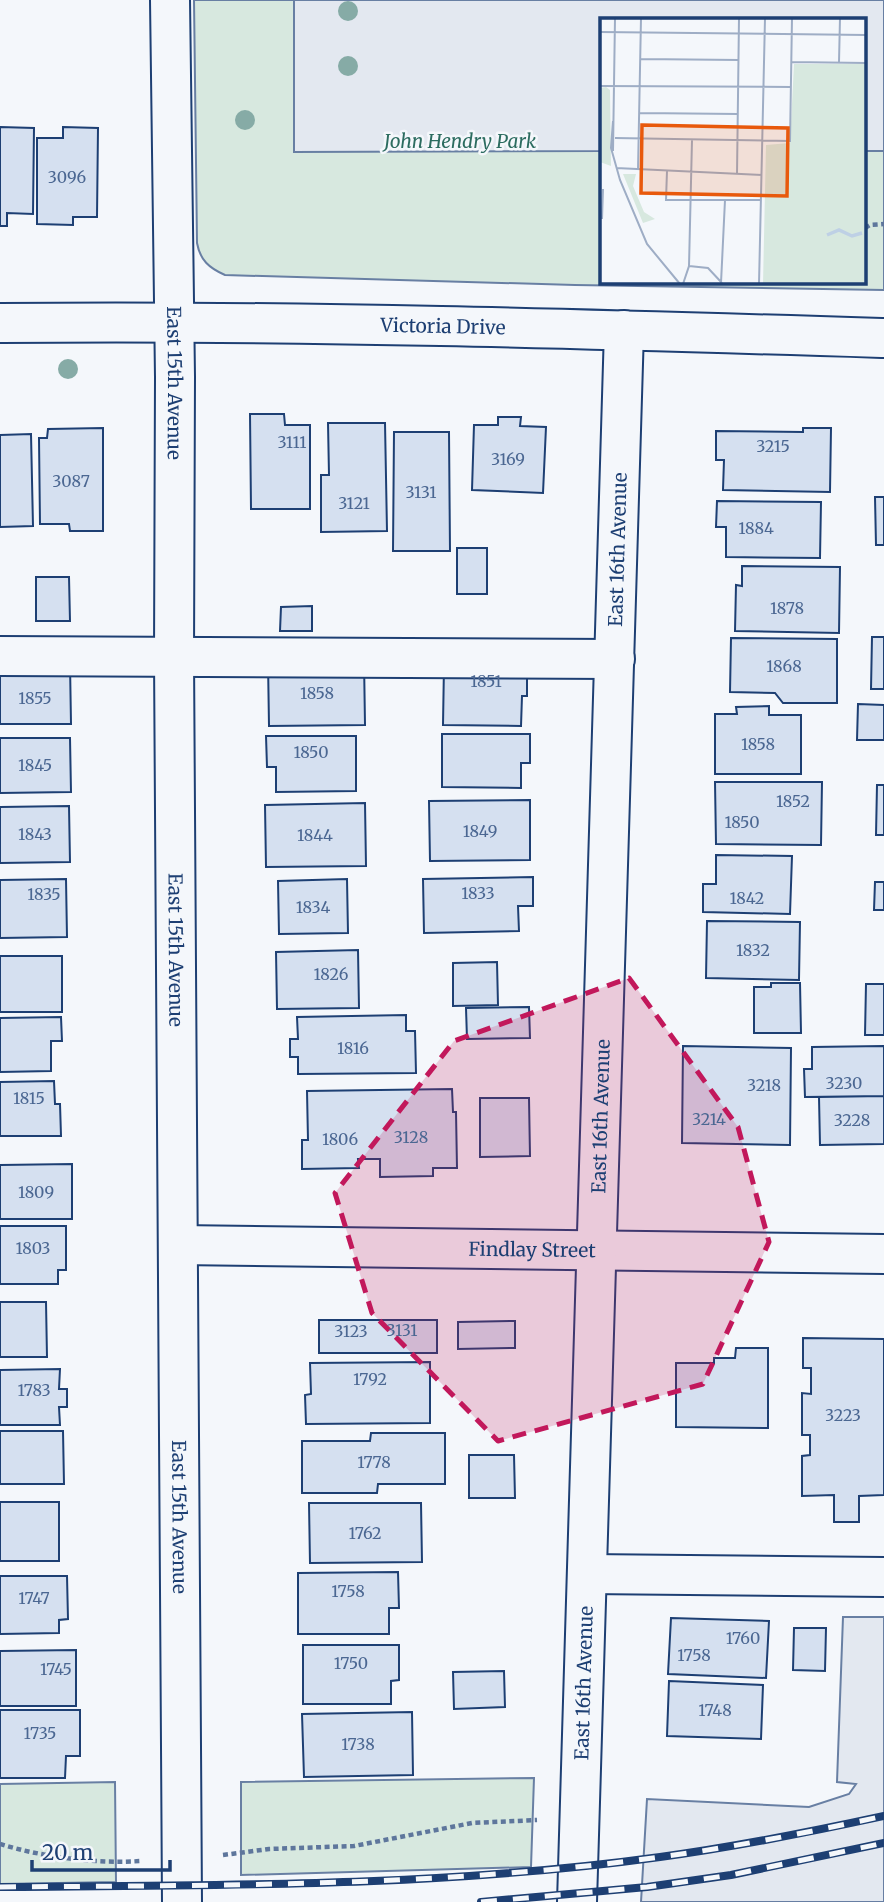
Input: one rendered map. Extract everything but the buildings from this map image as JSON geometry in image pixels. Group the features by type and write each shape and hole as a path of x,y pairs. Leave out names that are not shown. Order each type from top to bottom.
{"street":[{"name":"East 15th Avenue","path":"170,0 182,1902"},
{"name":"Victoria Drive","path":"0,323 385,325 884,338"},
{"name":"East 16th Avenue","path":"577,1902 624,330"},
{"path":"0,656 615,659"},
{"name":"Findlay Street","path":"178,1245 884,1254"},
{"path":"587,1574 884,1577"}],"path":[{"path":"866,228 870,225 884,224"},
{"path":"0,1844 18,1850 97,1862 124,1863 230,1855 269,1849 354,1846 472,1823 580,1821"}],"highlighted area":[{"path":"629,978 738,1127 769,1242 703,1384 498,1441 372,1313 335,1193 454,1041"}],"green space":[{"name":"John Hendry Park","path":"194,0 884,0 884,290 575,285 225,275 206,263 197,243"},
{"path":"534,1778 531,1867 241,1875 241,1782"},
{"path":"115,1782 116,1882 0,1884 0,1784"}],"shaded area":[{"path":"294,0 884,0 884,151 866,151 866,18 600,18 600,151 294,152"},
{"path":"843,1617 884,1617 884,1902 641,1902 647,1799 809,1807 849,1794 856,1784 837,1782"}],"railway":[{"path":"0,1887 331,1882 496,1874 688,1853 884,1816"},
{"path":"481,1902 647,1887 731,1875 884,1843"}]}
